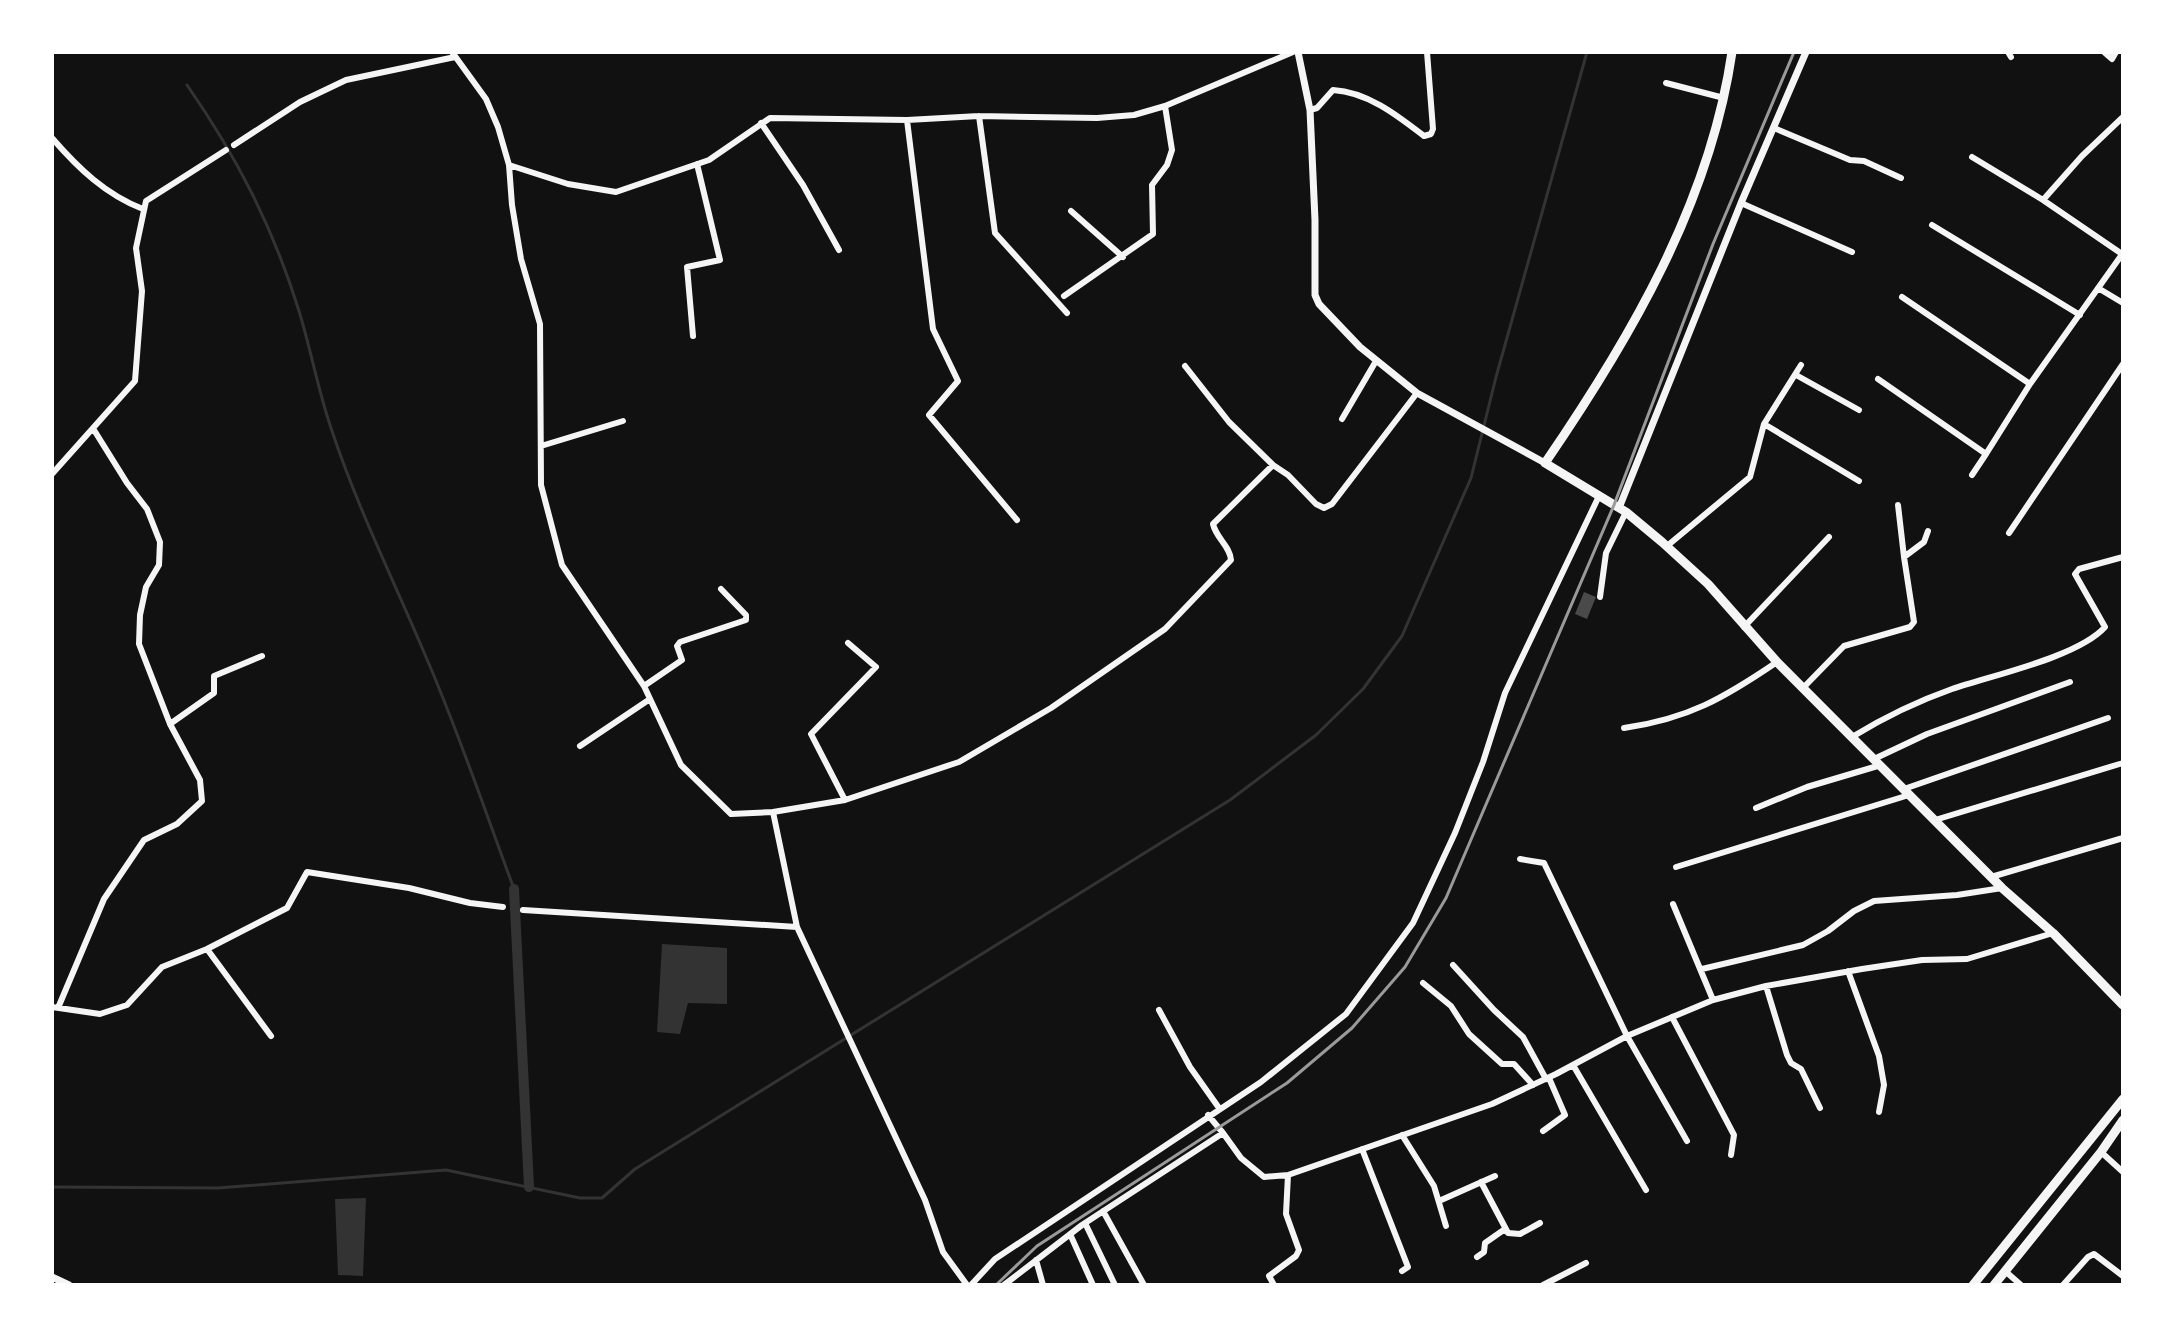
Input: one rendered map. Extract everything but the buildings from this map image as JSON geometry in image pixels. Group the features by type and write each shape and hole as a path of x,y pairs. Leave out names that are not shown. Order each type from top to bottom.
{"main road":[{"path":"1732,52 1726,98 1688,212 1672,249 1599,383 1545,463 1622,510 1708,584 1777,662 2123,1005"},
{"path":"1973,1285 2123,1099"},
{"path":"1994,1285 2123,1120"}],"street":[{"path":"509,165 568,184 616,192 709,160 770,118 907,120 979,116 1097,118 1134,115 1165,106 1296,52 1310,110 1315,295 1325,311 1376,361 1417,393 1545,463"},
{"path":"1310,110 1317,108 1333,90 1344,91 1388,108 1424,136 1431,134 1427,52"},
{"path":"1600,597 1606,553 1622,510 1741,203 1806,52"},
{"path":"2104,52 2112,59 2116,52"},
{"path":"234,145 300,102 346,80 454,54 486,99 509,165 521,259 540,324 541,485 562,565 644,686 681,765 731,814 773,812 845,800 959,762 1051,708 1165,629 1231,560 1213,524 1273,465"},
{"path":"1666,83 1726,98"},
{"path":"1064,296 1153,234 1152,185 1167,165 1172,150 1165,106"},
{"path":"979,116 995,233 1067,313"},
{"path":"2043,200 2082,156 2123,117"},
{"path":"907,120 933,329 958,381 929,415 1017,520"},
{"path":"761,123 803,185 839,250"},
{"path":"1774,128 1901,178"},
{"path":"52,138 78,168 126,202 143,209"},
{"path":"52,474 135,381 142,291 136,248 146,201 226,150"},
{"path":"1972,157 2043,200 2122,254 2030,384 1972,475"},
{"path":"693,336 687,267 720,260 697,164"},
{"path":"1741,203 1852,252"},
{"path":"1071,211 1123,257"},
{"path":"1932,225 2080,315"},
{"path":"2098,288 2123,303"},
{"path":"1902,297 2030,384"},
{"path":"1342,419 1376,361"},
{"path":"2009,533 2123,364"},
{"path":"1667,546 1750,477 1764,424 1801,365"},
{"path":"1185,366 1229,422 1316,504 1324,508 1332,504 1417,393"},
{"path":"1796,375 1859,410"},
{"path":"1878,379 1986,454"},
{"path":"541,446 623,421"},
{"path":"1764,424 1859,481"},
{"path":"94,430 147,509 160,542 159,565 146,587 140,615 139,644 170,724 200,780 202,801 177,824 144,840 104,899 55,1008 100,1014 127,1005 162,967 207,949 287,908 307,872 503,907"},
{"path":"773,812 797,927 925,1200 943,1252 969,1285 995,1259 1261,1082 1346,1014 1413,923 1455,833 1483,762 1505,693 1599,496"},
{"path":"1803,688 1844,646 1910,627 1914,622 1898,505"},
{"path":"1904,557 1924,542 1928,531"},
{"path":"1744,627 1829,537"},
{"path":"1852,737 1874,723 1949,690 2084,646 2105,627 2075,574 2079,569 2123,557"},
{"path":"644,686 682,660 677,646 680,642 746,620 746,615 721,589"},
{"path":"845,800 811,734 876,667 848,643"},
{"path":"170,724 214,693 214,676 262,656"},
{"path":"1624,728 1659,723 1690,713 1730,693 1777,662"},
{"path":"1756,808 1877,762 1927,734 2070,682"},
{"path":"580,746 650,699"},
{"path":"1676,867 1907,792 2108,718"},
{"path":"1935,820 2123,763"},
{"path":"1991,877 2123,838"},
{"path":"1520,859 1544,863 1627,1036 1687,1141"},
{"path":"1702,969 1803,945 1874,901 1957,895 2002,888"},
{"path":"1673,904 1713,1000"},
{"path":"523,910 797,927"},
{"path":"1208,1115 1241,1158 1264,1177 1288,1175 1492,1104 1627,1036 1713,1000 1766,986 1848,971 1922,960 1967,959 2053,933"},
{"path":"207,949 271,1036"},
{"path":"1453,965 1523,1037 1547,1078 1565,1115 1543,1131"},
{"path":"1848,971 1879,1056 1884,1085 1879,1112"},
{"path":"1423,983 1451,1006 1469,1034 1493,1057 1502,1064 1514,1064 1533,1085"},
{"path":"1766,986 1787,1055 1791,1063 1801,1069 1820,1108"},
{"path":"1159,1010 1190,1067 1219,1108"},
{"path":"1672,1017 1734,1135 1731,1155"},
{"path":"1573,1065 1646,1190"},
{"path":"1004,1285 1085,1223 1223,1133"},
{"path":"1402,1135 1434,1186 1446,1226"},
{"path":"1362,1149 1408,1267 1402,1271"},
{"path":"2101,1152 2123,1172"},
{"path":"1274,1285 1269,1276 1296,1256 1299,1250 1286,1214 1288,1175"},
{"path":"1439,1201 1495,1176"},
{"path":"1481,1182 1508,1233 1520,1234 1540,1223"},
{"path":"1103,1211 1144,1285"},
{"path":"1085,1223 1115,1285"},
{"path":"1477,1257 1484,1252 1485,1243 1505,1229"},
{"path":"1070,1234 1093,1285"},
{"path":"2063,1285 2094,1254 2123,1276"},
{"path":"1036,1260 1043,1285"},
{"path":"1543,1285 1586,1263"},
{"path":"2005,1271 2021,1285"},
{"path":"56,1280 69,1285"}],"shaded area":[{"path":"662,944 727,948 727,1004 688,1003 680,1034 657,1032"},
{"path":"366,1198 363,1276 338,1275 335,1199"}],"waterway":[{"path":"52,1187 218,1188 446,1170 580,1198 602,1198 635,1169 1230,800 1316,735 1363,689 1402,636 1471,478 1496,377 1587,52"},
{"path":"187,85 238,166 278,250 341,457 450,714 514,889"},
{"path":"514,889 529,1187"}],"railway":[{"path":"996,1285 1037,1246 1287,1083 1352,1028 1405,967 1446,898 1614,505 1713,244 1794,52"}]}
